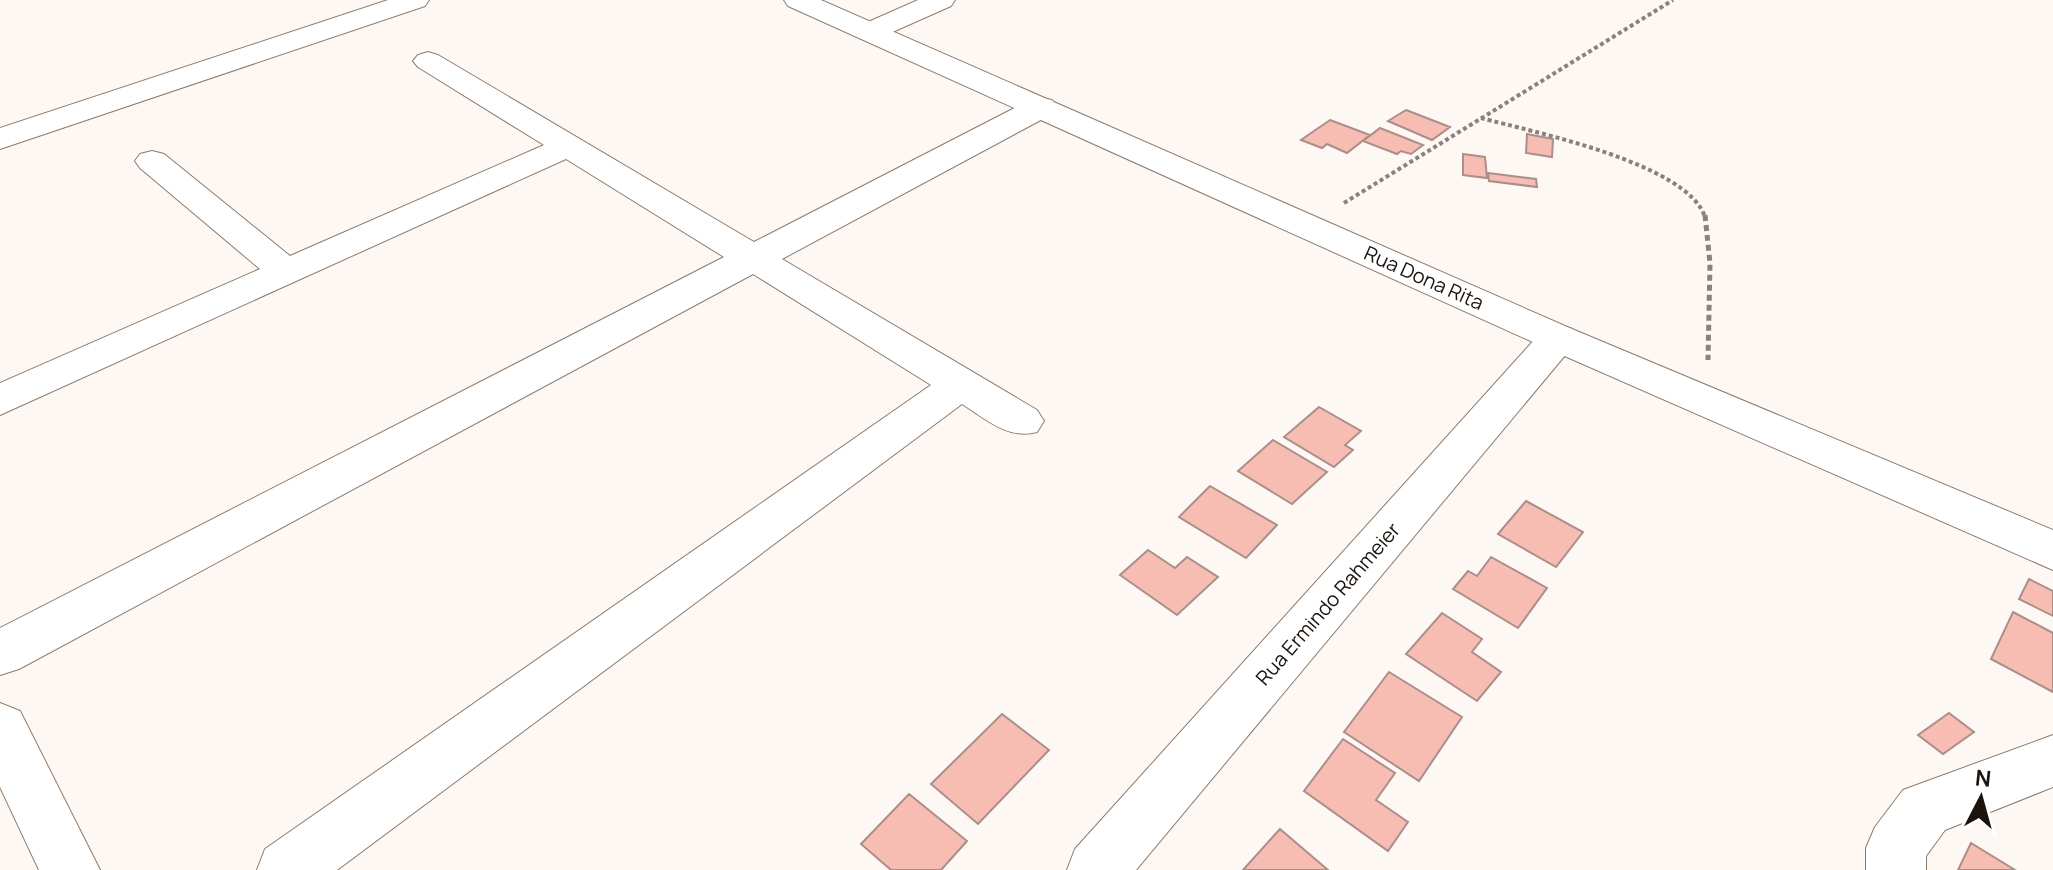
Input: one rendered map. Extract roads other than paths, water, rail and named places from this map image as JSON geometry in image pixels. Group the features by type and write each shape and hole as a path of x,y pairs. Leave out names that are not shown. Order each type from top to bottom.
{"street":[{"path":"0,139 415,0"},
{"name":"Rua Dona Rita","path":"798,0 1558,338 2053,551"},
{"path":"869,32 941,0"},
{"path":"428,61 1022,421"},
{"path":"0,653 1041,107"},
{"path":"0,400 569,146"},
{"path":"152,161 286,272"},
{"name":"Rua Ermindo Rahmeier","path":"1097,870 1558,338"},
{"path":"287,870 961,384"},
{"path":"0,728 70,870"},
{"path":"1896,870 1896,848 1924,810 2053,761"}]}
